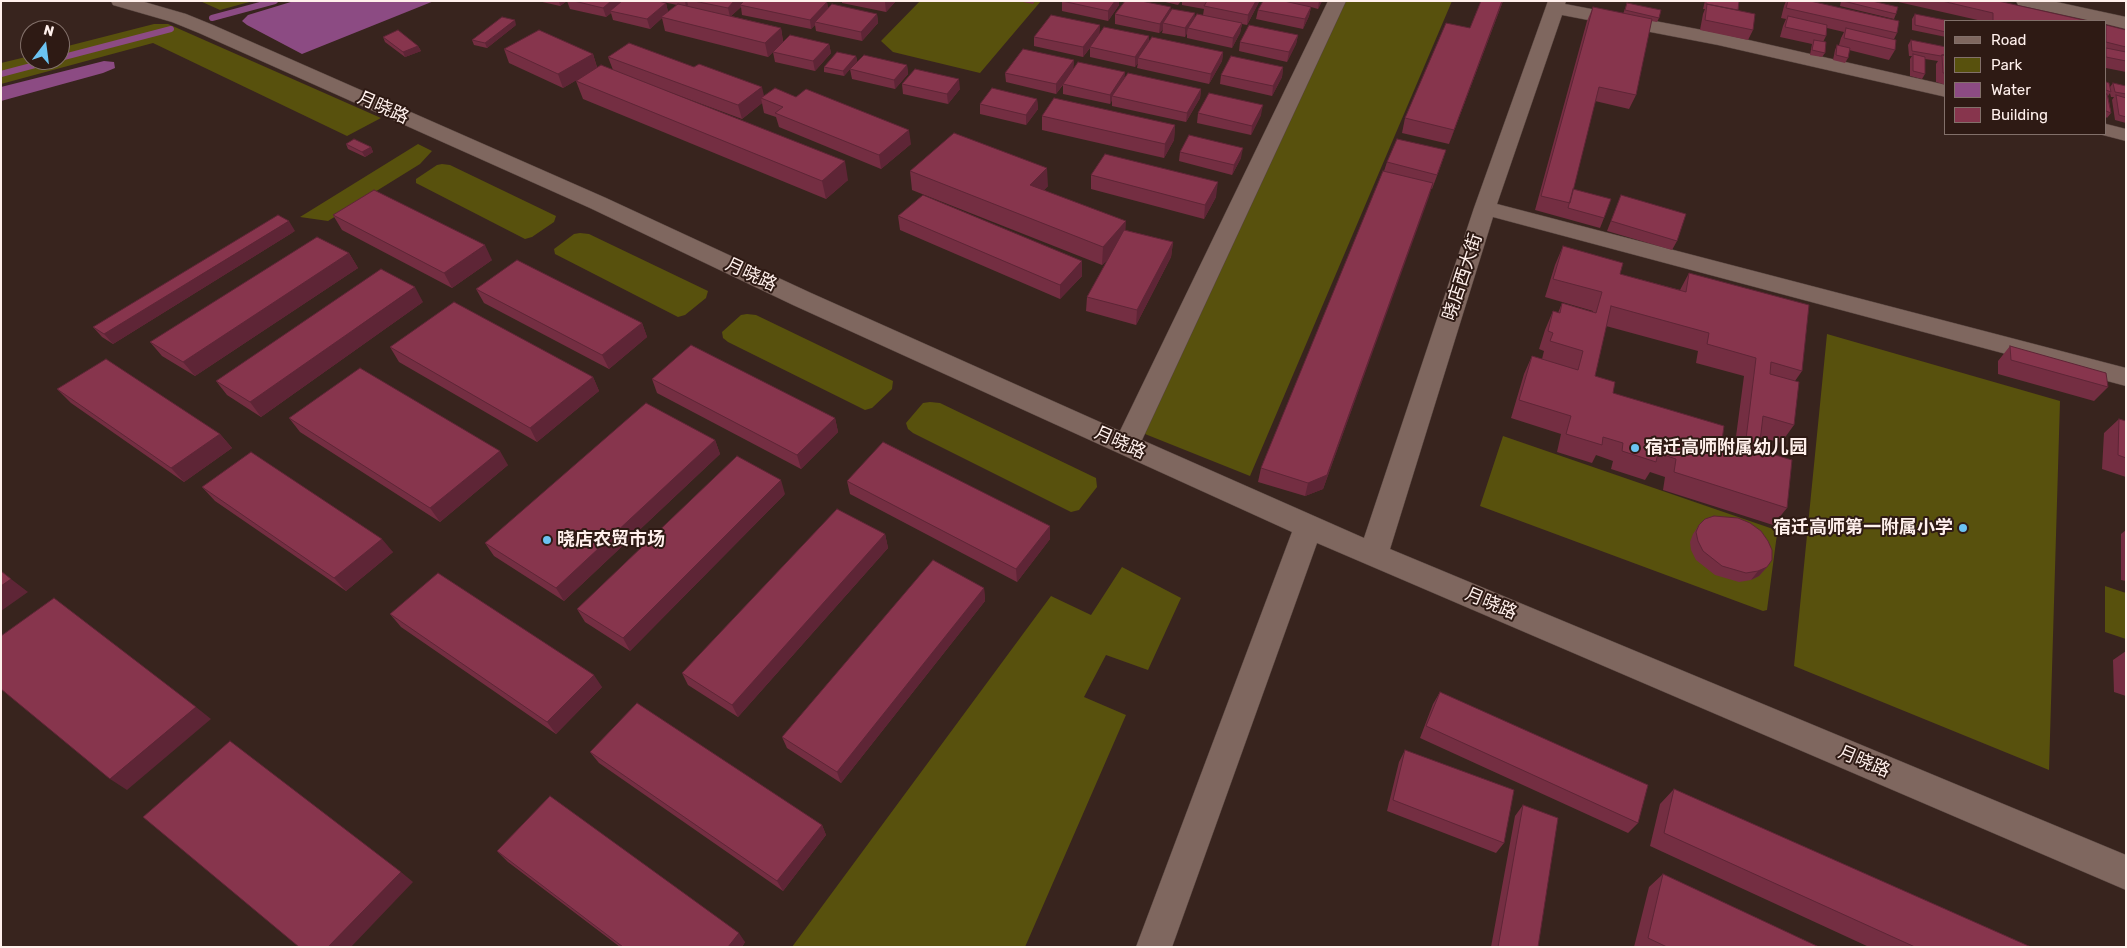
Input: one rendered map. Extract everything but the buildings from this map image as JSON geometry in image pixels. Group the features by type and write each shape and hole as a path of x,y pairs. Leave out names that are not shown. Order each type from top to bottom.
{"street":[{"name":"月晓路","path":"120,1 178,18 215,33 598,202 802,299 1308,527 2126,872"},
{"path":"1126,445 1336,1"},
{"path":"2026,1 2126,23"},
{"path":"1556,4 1944,91"},
{"name":"晓店西大街","path":"1373,554 1485,208 1556,4"},
{"path":"2107,130 2126,135"},
{"path":"1485,208 2126,377"},
{"path":"1154,947 1308,527"}],"green space":[{"path":"200,1 253,1 220,10"},
{"path":"920,1 1041,1 980,73 893,52 881,41"},
{"path":"1344,1 1452,1 1250,476 1140,432"},
{"path":"154,24 168,24 381,118 347,136 153,43 70,65 70,45"},
{"path":"20,58 20,70 53,70 1,84 1,63"},
{"path":"418,144 432,151 420,164 328,221 300,217"},
{"path":"437,165 450,165 556,216 554,222 532,237 525,239 416,183 416,179"},
{"path":"574,234 589,234 708,291 706,298 685,315 678,317 555,254 554,249"},
{"path":"741,315 756,315 893,381 892,389 872,408 865,410 723,338 722,332"},
{"name":"宿迁高师第一附属小学","path":"1827,334 2060,401 2049,770 1794,666"},
{"path":"923,403 940,403 1096,478 1097,487 1079,510 1071,512 913,433 908,429 906,423"},
{"path":"1503,436 1773,529 1777,534 1767,610 1763,611 1480,506"},
{"path":"1122,567 1181,598 1148,670 1106,655 1084,697 1126,715 1025,947 792,947 1051,596 1091,615"},
{"path":"2105,586 2126,593 2126,639 2105,632"}],"water":[{"path":"294,1 434,1 302,54 242,21 248,15"},
{"path":"104,61 114,62 115,68 1,101 1,87"}],"waterway":[{"path":"212,18 275,1"},
{"path":"70,55 171,29"},
{"path":"1,74 20,69"}],"place":[{"name":"宿迁高师附属幼儿园","path":"1635,448"},
{"name":"宿迁高师第一附属小学","path":"1963,528"},
{"name":"晓店农贸市场","path":"547,540"}]}
